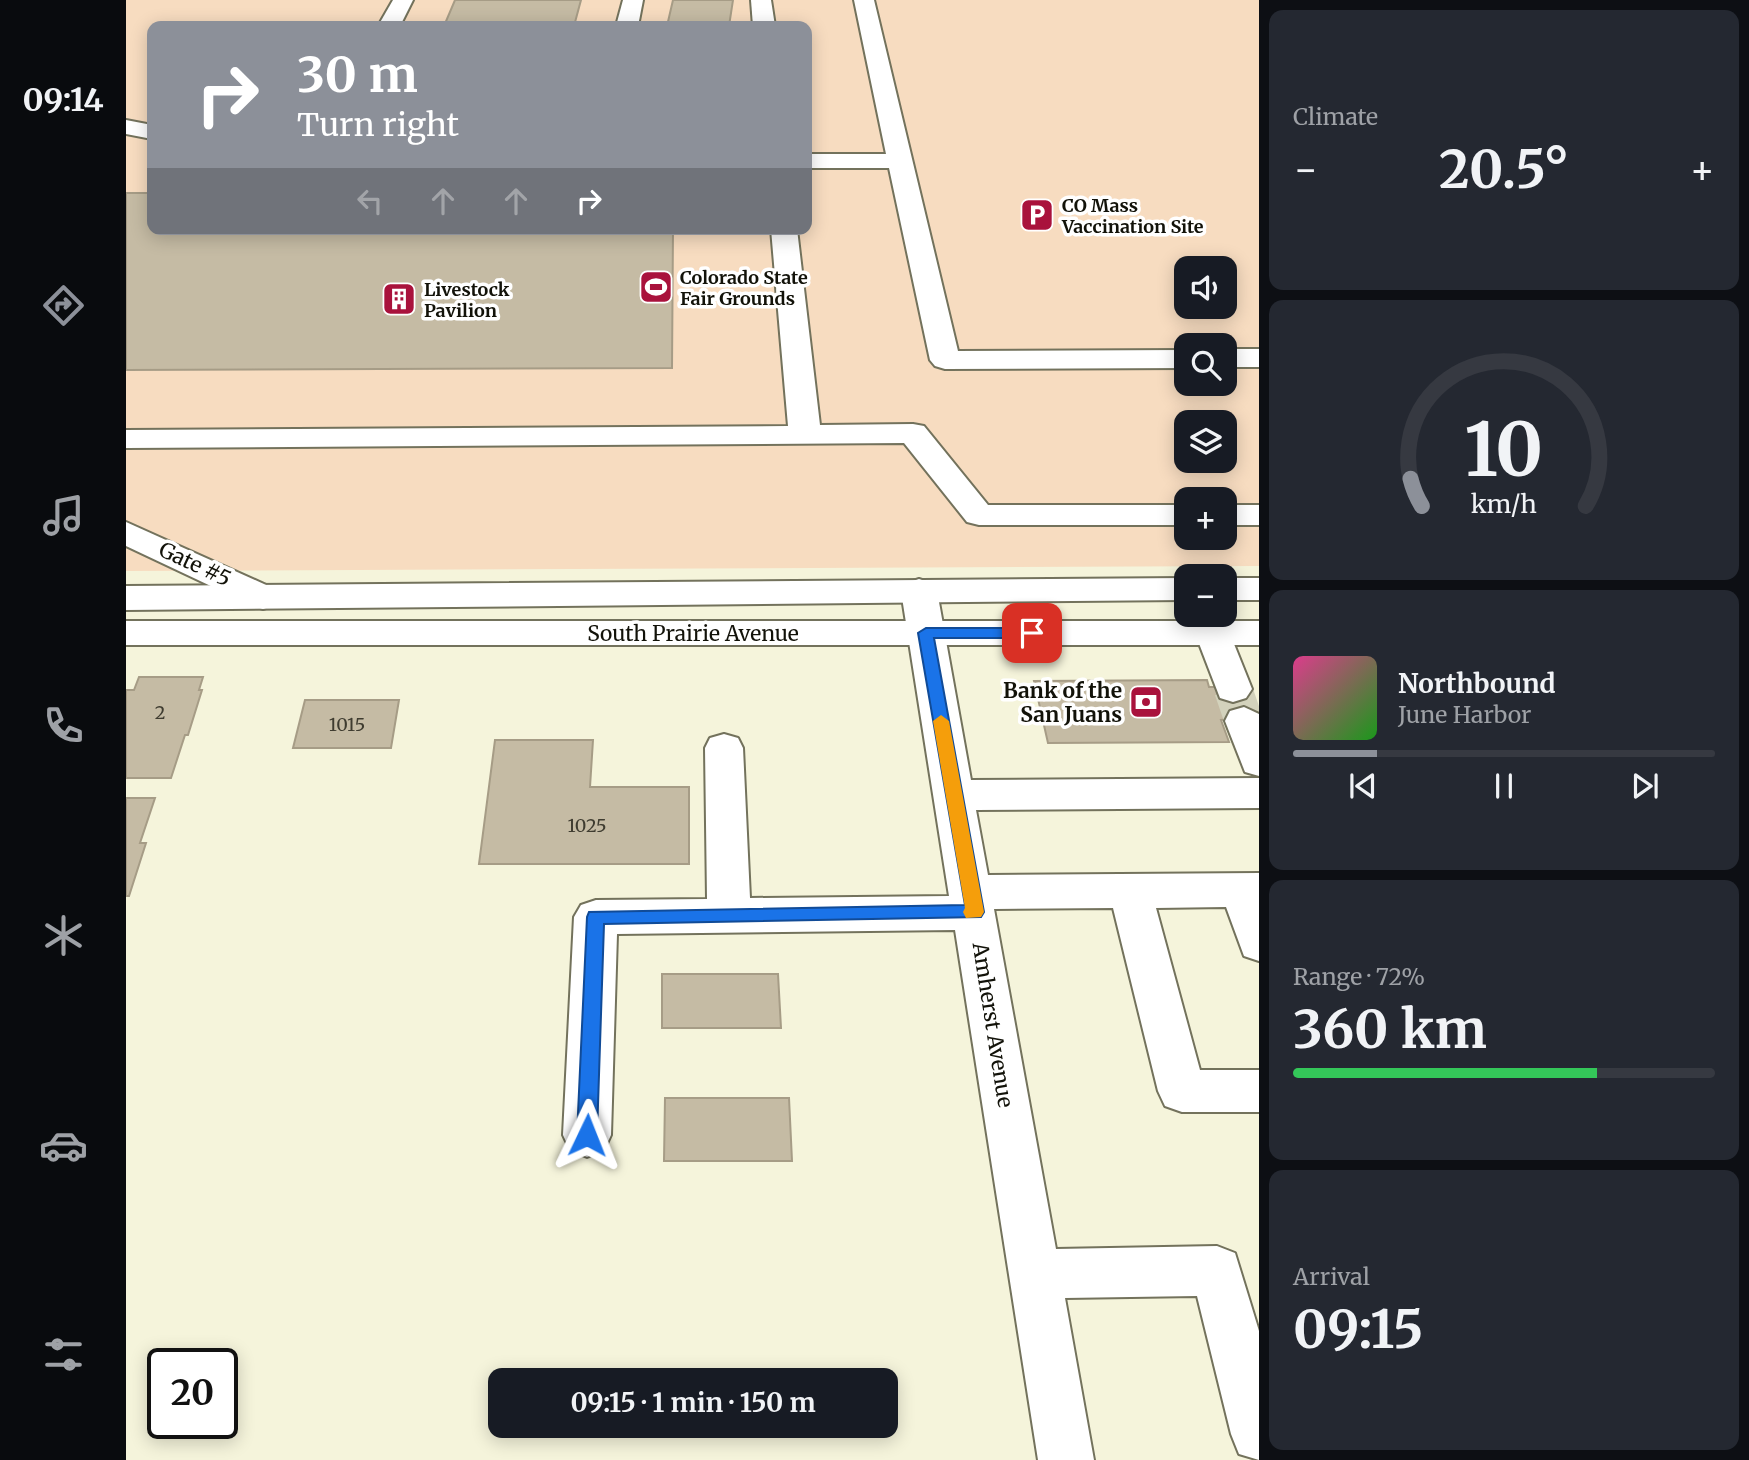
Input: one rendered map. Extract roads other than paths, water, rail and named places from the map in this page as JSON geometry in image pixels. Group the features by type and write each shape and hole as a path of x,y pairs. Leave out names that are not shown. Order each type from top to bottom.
{"main road":[{"path":"392,21 403,0"},
{"path":"627,21 633,0"},
{"path":"761,0 763,21"},
{"path":"864,0 945,360 1174,359"},
{"path":"126,127 147,131"},
{"path":"812,161 901,161"},
{"path":"785,235 805,435"},
{"path":"1237,358 1259,358"},
{"path":"126,439 913,433 979,515 1174,515"},
{"path":"1237,515 1259,515"},
{"name":"Gate #5","path":"126,533 263,597"},
{"path":"1237,589 1259,589"},
{"name":"South Prairie Avenue","path":"126,632 922,612 1174,590"},
{"name":"South Prairie Avenue","path":"126,598 263,597 922,612 1213,632 1259,632"},
{"name":"Amherst Avenue","path":"922,612 1066,1460"},
{"path":"1213,632 1259,762"},
{"path":"724,748 729,915"},
{"path":"954,795 1259,793"},
{"path":"587,1135 596,917 729,915 1130,891 1250,890 1259,943"},
{"path":"1130,891 1182,1091 1259,1091"},
{"path":"1034,1274 1217,1271 1259,1434"}],"tunnel":[{"path":"1233,689 1244,721"}],"place":[{"name":"CO Mass Vaccination Site","path":"1037,215"},
{"name":"Colorado State Fair Grounds","path":"656,287"},
{"name":"Livestock Pavilion","path":"399,299"},
{"name":"Bank of the San Juans","path":"1146,702"}]}
